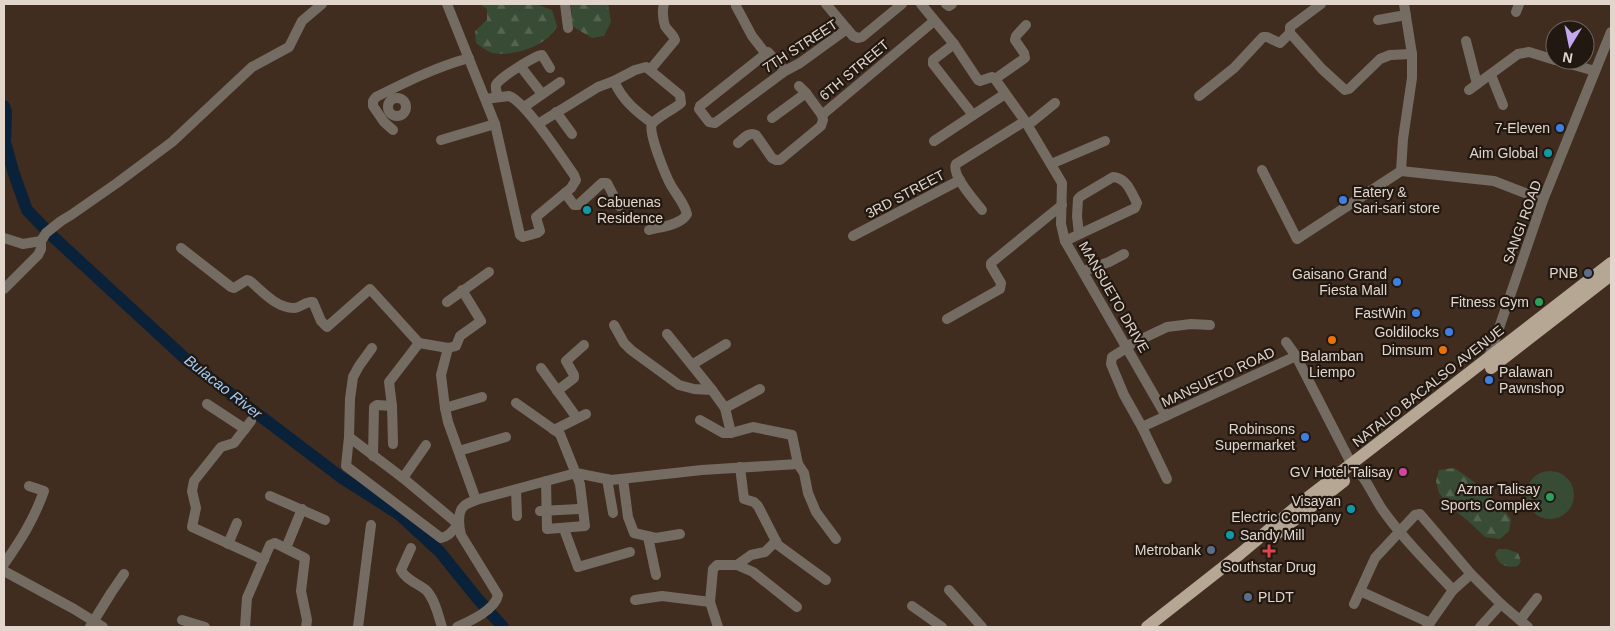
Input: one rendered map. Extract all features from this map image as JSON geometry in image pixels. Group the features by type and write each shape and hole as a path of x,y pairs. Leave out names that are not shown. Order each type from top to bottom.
{"main road":[{"name":"NATALIO BACALSO AVENUE","path":"1490,363 1611,263"},
{"name":"NATALIO BACALSO AVENUE","path":"1147,627 1490,363 1611,275"},
{"name":"NATALIO BACALSO AVENUE","path":"1158,627 1355,467"}],"street":[{"path":"4,238 23,244 43,237 61,220 117,183 172,142 252,67 289,47 302,21 322,4"},
{"path":"447,4 495,124 520,236 524,237 539,232 537,214 568,191 576,180 538,124 513,97 486,99"},
{"path":"565,4 568,28"},
{"path":"650,70 675,40 665,26 662,10 664,4"},
{"path":"826,4 847,29"},
{"name":"7TH STREET","path":"766,54 700,106 701,112 712,124 847,29 854,36 862,37 902,4"},
{"path":"921,4 954,44 980,81 992,77 994,79 1025,58 1024,53 1015,40 1016,36 1026,25"},
{"path":"946,4 949,6 952,4"},
{"path":"1321,4 1290,27 1290,33 1322,69 1345,90 1349,89 1385,56 1412,54"},
{"path":"1400,171 1412,78 1412,54 1404,4"},
{"path":"736,6 752,36 766,54 770,53 785,71"},
{"path":"1378,20 1406,15"},
{"name":"6TH STREET","path":"738,143 749,134 756,134 772,158 780,160 821,126 822,114 934,21"},
{"name":"SANGI ROAD","path":"1490,363 1543,200 1611,32"},
{"path":"1199,96 1234,68 1263,37 1280,43 1290,33"},
{"path":"1466,41 1473,87 1518,54 1524,52 1545,57"},
{"path":"954,44 933,60 933,64 973,115"},
{"path":"498,97 496,89 498,82 508,73 521,67 538,55 542,55 550,68"},
{"path":"393,130 384,122 372,104 376,97 392,94 414,78 469,58"},
{"path":"521,67 542,94"},
{"path":"538,124 598,87 614,82 639,68 650,70 680,95 681,104 652,123 650,128 671,186 685,205 687,214 676,222 649,230"},
{"path":"1491,75 1503,105"},
{"name":"MANSUETO DRIVE","path":"994,79 1026,123 1062,183 1061,224 1065,240 1166,416"},
{"path":"524,107 560,82"},
{"path":"614,82 634,110 652,123"},
{"path":"772,118 803,90 822,114"},
{"path":"934,141 1005,94"},
{"path":"1026,123 1055,103"},
{"path":"556,112 572,134"},
{"name":"3RD STREET","path":"853,236 960,180 954,168 956,164 1026,123"},
{"path":"441,140 495,124"},
{"path":"1051,164 1105,140"},
{"path":"1262,170 1297,239 1400,171 1494,181 1543,200"},
{"path":"1065,240 1080,234 1137,205 1127,184 1116,177 1081,196 1077,202 1080,234"},
{"path":"960,180 982,210"},
{"path":"568,191 574,205 578,205 602,183 607,183 620,206"},
{"path":"947,319 1000,289 1001,283 991,263 1062,205"},
{"path":"4,288 38,255 41,250 43,237"},
{"path":"180,248 231,287 234,288 250,280 268,298 288,307 294,308 307,302 313,302 321,321 327,327 370,289 419,342 448,348 456,346 460,336 481,321 462,290"},
{"path":"1084,271 1124,254"},
{"path":"446,302 489,272"},
{"path":"1167,479 1110,364 1112,357 1167,327 1191,324 1210,325"},
{"path":"614,325 624,344 630,350 679,385 694,389 712,390"},
{"path":"667,334 693,364 725,408 731,433"},
{"path":"393,444 389,382 419,342"},
{"path":"1286,342 1296,356"},
{"path":"693,364 726,344"},
{"path":"557,391 574,378 566,361 584,346"},
{"path":"372,348 353,377 346,466 441,538 445,537 458,524"},
{"path":"448,348 441,375 445,408 476,500"},
{"name":"MANSUETO ROAD","path":"1142,427 1296,356 1355,467 1381,508 1453,590"},
{"path":"541,368 557,391 582,416 554,430"},
{"path":"725,408 760,389"},
{"path":"445,408 482,396"},
{"path":"516,403 560,434 580,484 586,525 584,527 546,529 543,511 546,482"},
{"path":"207,404 248,425 234,443 221,447 208,462 193,485 192,491 196,508 192,527 264,560"},
{"path":"373,456 374,407 377,405 392,406"},
{"path":"700,420 723,433 731,433 753,427 793,436 798,464 804,473 808,493 816,512 836,539"},
{"path":"349,437 403,478 458,524"},
{"path":"459,451 506,437"},
{"path":"403,478 426,445"},
{"path":"457,627 475,619 493,604 498,595 461,535 458,524 461,508 464,505 476,500 576,474 607,479 623,479 740,467 798,464"},
{"path":"740,467 744,499 754,502 758,506 781,548 826,580"},
{"path":"607,479 613,513"},
{"path":"623,479 631,527 634,532 656,538 680,534"},
{"path":"4,564 36,514 44,491 29,486"},
{"path":"516,490 517,516"},
{"path":"270,496 325,520"},
{"path":"286,548 302,509"},
{"path":"543,511 579,509"},
{"path":"1354,604 1375,558 1415,515 1422,515 1471,574 1501,604 1528,627"},
{"path":"228,544 237,523"},
{"path":"358,627 371,524"},
{"path":"564,529 578,567 630,552"},
{"path":"648,537 656,575"},
{"path":"737,565 751,555 765,552 776,541"},
{"path":"245,627 247,598 272,544 278,544 305,558 301,590 307,620 306,627"},
{"path":"411,548 401,570 404,576 426,591 432,600 442,627"},
{"path":"718,627 710,602 712,569 717,565 737,565 753,572 797,607"},
{"path":"4,571 92,624 103,627"},
{"path":"92,624 124,574"},
{"path":"1360,591 1428,625 1453,590 1471,574"},
{"path":"949,590 982,627"},
{"path":"635,600 662,596 710,602"},
{"path":"1520,620 1537,598"},
{"path":"1480,627 1501,604"},
{"path":"912,606 942,627"},
{"path":"182,620 205,627"}],"green space":[{"path":"480,4 536,4 552,10 557,26 546,39 529,48 510,53 492,53 476,43 475,31 487,20 487,9"},
{"path":"571,4 608,4 611,22 604,36 592,38 572,26"},
{"path":"1454,468 1485,491 1511,519 1509,531 1500,539 1485,537 1449,506 1439,493 1436,481 1439,470"},
{"name":"Aznar Talisay Sports Complex","path":"1545,471 1555,471 1567,478 1574,490 1574,500 1567,512 1555,519 1545,519 1537,515 1530,508 1526,500 1526,490 1530,482 1537,475"},
{"path":"1498,549 1507,549 1518,553 1521,561 1518,566 1510,567 1501,564 1495,554"}],"waterway":[{"name":"Bulacao River","path":"4,106 6,112 5,142 14,174 27,210 49,233 189,362 342,478 400,515 440,552 503,627"}],"place":[{"name":"7-Eleven","path":"1560,128"},
{"name":"Aim Global","path":"1548,153"},
{"name":"Eatery & Sari-sari store","path":"1343,200"},
{"name":"Cabuenas Residence","path":"587,210"},
{"name":"PNB","path":"1588,273"},
{"name":"Gaisano Grand Fiesta Mall","path":"1397,282"},
{"name":"Fitness Gym","path":"1539,302"},
{"name":"FastWin","path":"1416,313"},
{"name":"Goldilocks","path":"1449,332"},
{"name":"Balamban Liempo","path":"1332,340"},
{"name":"Dimsum","path":"1443,350"},
{"name":"Palawan Pawnshop","path":"1489,380"},
{"name":"Robinsons Supermarket","path":"1305,437"},
{"name":"GV Hotel Talisay","path":"1403,472"},
{"name":"Aznar Talisay Sports Complex","path":"1550,497"},
{"name":"Visayan Electric Company","path":"1351,509"},
{"name":"Sandy Mill","path":"1230,535"},
{"name":"Metrobank","path":"1211,550"},
{"name":"Southstar Drug","path":"1269,551"},
{"name":"PLDT","path":"1248,597"}]}
